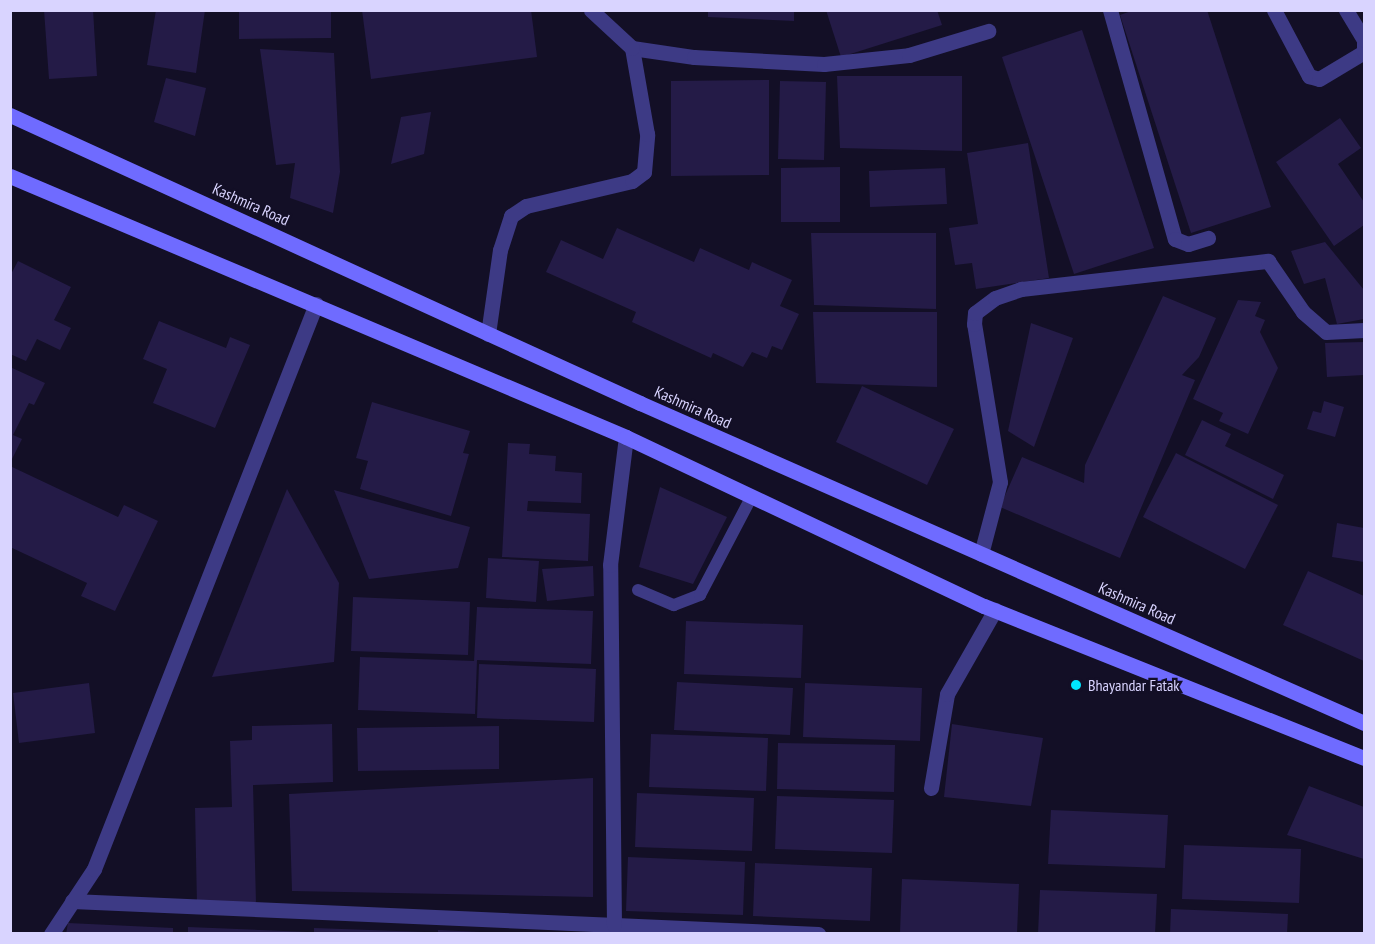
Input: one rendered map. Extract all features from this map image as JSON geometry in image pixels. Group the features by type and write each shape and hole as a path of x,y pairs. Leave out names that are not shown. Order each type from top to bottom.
{"main road":[{"name":"Kashmira Road","path":"10,115 488,334 1365,723"},
{"path":"10,176 626,437 995,610 1365,758"}],"street":[{"path":"591,10 632,48 694,57 824,64 909,55 988,31"},
{"path":"1110,10 1175,239 1188,244 1208,238"},
{"path":"1274,10 1310,76 1319,79 1364,52 1364,40 1346,10"},
{"path":"488,334 500,250 511,216 526,206 632,181 644,172 647,134 632,48"},
{"path":"981,554 1000,482 974,324 975,313 995,298 1021,289 1268,261 1302,312 1326,332 1365,330"},
{"path":"51,933 94,869 316,304"},
{"path":"614,925 610,565 626,437"},
{"path":"931,788 947,694 995,610"},
{"path":"72,901 818,933"}],"lane":[{"path":"638,590 674,605 700,595 752,496"}],"building":[{"path":"44,10 93,10 97,76 49,79"},
{"path":"156,10 205,10 196,73 147,65"},
{"path":"239,10 331,10 331,38 239,39"},
{"path":"362,10 531,10 537,57 371,79"},
{"path":"708,10 794,10 794,21 708,17"},
{"path":"826,10 937,10 942,25 841,57"},
{"path":"1134,10 1207,10 1271,207 1191,233 1120,15"},
{"path":"1082,30 1154,248 1074,274 1002,57"},
{"path":"260,49 334,53 340,172 333,213 290,198 295,163 276,165"},
{"path":"837,76 962,76 962,151 840,148"},
{"path":"166,78 206,88 195,136 154,122"},
{"path":"769,80 769,175 671,176 671,81"},
{"path":"780,81 826,82 824,160 778,159"},
{"path":"431,112 424,154 391,164 401,117"},
{"path":"1340,118 1361,148 1338,164 1364,202 1364,225 1334,246 1276,162"},
{"path":"1028,143 1049,278 976,289 972,263 955,265 949,228 978,224 967,153"},
{"path":"840,167 840,222 781,222 781,168"},
{"path":"945,168 947,204 870,207 869,171"},
{"path":"617,228 694,262 700,248 749,270 752,262 792,280 780,306 799,314 782,350 772,346 767,358 752,352 743,367 713,353 711,358 632,322 636,312 546,272 561,240 603,259"},
{"path":"811,233 936,233 936,309 814,305"},
{"path":"1325,242 1364,290 1364,319 1337,324 1325,278 1304,284 1291,251"},
{"path":"18,261 71,287 54,320 71,328 60,350 37,339 26,361 10,354 10,276"},
{"path":"1163,296 1216,318 1199,357 1182,375 1195,380 1120,558 1000,507 1022,457 1084,483 1085,465"},
{"path":"1238,300 1261,302 1255,316 1265,320 1260,332 1278,368 1248,434 1219,421 1223,413 1193,399"},
{"path":"813,312 937,312 937,387 816,383"},
{"path":"159,321 226,348 230,337 250,345 215,428 153,403 167,369 143,359"},
{"path":"1031,323 1073,338 1034,447 1008,431"},
{"path":"1364,342 1364,375 1327,377 1325,343"},
{"path":"10,367 45,383 34,405 29,403 13,435 22,439 10,463"},
{"path":"862,386 954,429 927,485 836,442"},
{"path":"1324,401 1344,407 1335,437 1307,429 1313,411 1321,413"},
{"path":"372,402 470,431 463,453 469,454 451,516 360,489 368,461 356,458"},
{"path":"1202,420 1231,434 1225,446 1284,475 1273,499 1185,455"},
{"path":"508,443 530,444 529,454 556,456 555,471 582,473 581,503 528,501 527,511 590,514 588,561 502,557"},
{"path":"1176,453 1278,505 1245,569 1143,517"},
{"path":"10,466 118,517 124,505 158,521 115,611 81,596 87,583 10,547"},
{"path":"660,487 727,517 693,584 639,567"},
{"path":"287,489 339,583 334,662 212,677"},
{"path":"334,490 470,527 458,568 369,579"},
{"path":"1337,523 1364,528 1364,562 1332,557"},
{"path":"488,558 539,561 536,602 486,598"},
{"path":"593,566 594,596 547,601 542,569"},
{"path":"1308,571 1364,596 1364,661 1283,625"},
{"path":"353,597 470,602 468,655 351,651"},
{"path":"477,607 593,611 591,664 477,660 475,714 358,710 360,657 474,661"},
{"path":"686,621 803,625 801,678 684,674"},
{"path":"479,664 596,669 594,722 477,718"},
{"path":"677,682 793,688 790,735 674,730"},
{"path":"89,683 95,733 19,743 13,693"},
{"path":"805,683 922,688 920,741 803,737"},
{"path":"332,724 333,782 253,785 256,903 197,905 195,808 232,807 230,741 252,740 252,726"},
{"path":"952,724 1043,738 1031,806 944,797"},
{"path":"499,726 499,769 358,771 357,728"},
{"path":"651,734 768,738 766,791 649,787"},
{"path":"778,743 895,745 894,792 777,789"},
{"path":"593,778 593,897 292,891 289,794"},
{"path":"1309,786 1364,807 1364,859 1287,835"},
{"path":"637,793 754,798 752,851 635,847"},
{"path":"777,796 894,800 892,853 775,849"},
{"path":"1051,810 1168,815 1165,868 1048,864"},
{"path":"1184,845 1301,849 1299,903 1182,899"},
{"path":"628,857 745,862 743,915 626,911"},
{"path":"755,863 872,868 870,921 753,916"},
{"path":"902,879 1019,884 1017,934 900,933"},
{"path":"1040,890 1157,894 1155,934 1038,934"},
{"path":"1171,909 1288,914 1287,934 1170,934"},
{"path":"68,923 173,928 173,934 66,934"},
{"path":"188,927 308,932 308,934 188,934"},
{"path":"314,928 425,932 425,934 314,934"},
{"path":"438,930 480,932 480,934 438,934"}],"place":[{"name":"Bhayandar Fatak","path":"1076,685"}]}
